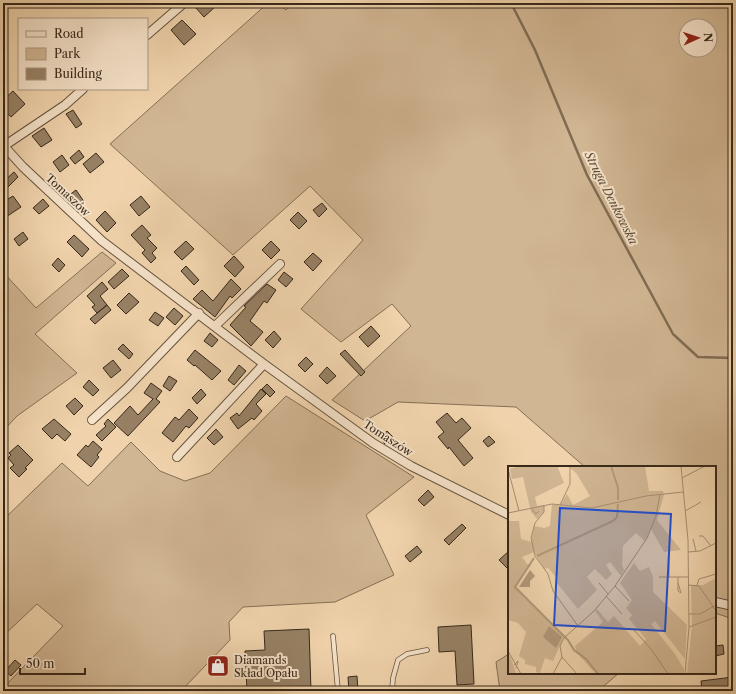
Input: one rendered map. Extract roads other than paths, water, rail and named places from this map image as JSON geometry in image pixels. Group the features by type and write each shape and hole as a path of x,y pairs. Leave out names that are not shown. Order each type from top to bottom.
{"street":[{"path":"148,34 184,3"},
{"name":"Tomaszów","path":"82,90 65,105 3,145 23,167 102,241 199,313 264,364 373,443 411,466 508,514"},
{"path":"215,326 280,264"},
{"path":"92,420 127,388 199,313"},
{"path":"177,457 264,364"},
{"path":"716,602 733,606"}],"lane":[{"path":"333,636 338,691"},
{"path":"392,691 393,678 398,660 407,654 418,650 428,650"}],"waterway":[{"name":"Struga Denkowska","path":"511,3 535,50 587,175 673,334 698,357 733,358"}],"place":[{"name":"Diamands Skład Opału","path":"218,666"}]}
